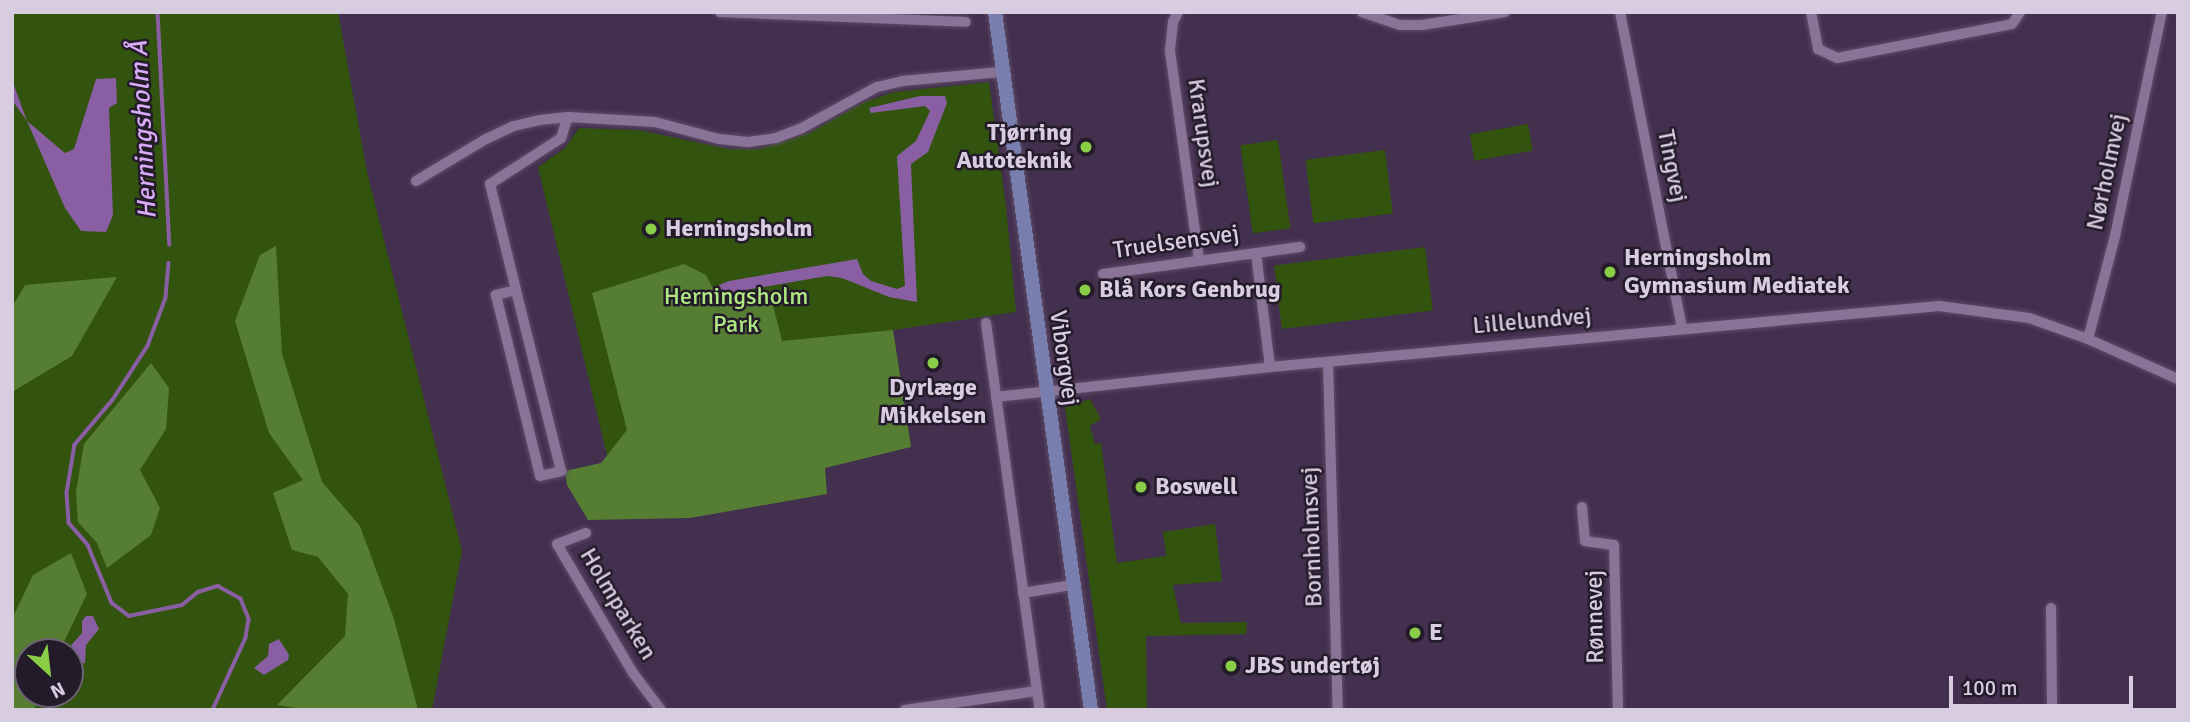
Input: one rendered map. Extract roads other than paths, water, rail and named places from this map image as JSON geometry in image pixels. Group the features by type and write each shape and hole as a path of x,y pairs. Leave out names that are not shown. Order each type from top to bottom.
{"street":[{"path":"720,12 966,22"},
{"name":"Viborgvej","path":"995,12 1091,710"},
{"name":"Krarupsvej","path":"1178,12 1173,22 1170,51 1199,261"},
{"path":"1362,12 1378,20 1411,25 1505,12"},
{"name":"Tingvej","path":"1620,12 1682,328"},
{"path":"1811,12 1818,49 1837,58 2012,24 2020,12"},
{"name":"Nørholmvej","path":"2088,339 2115,236 2162,12"},
{"path":"416,181 514,126 568,117 655,122 719,139 748,142 776,138 802,128 877,87 902,81 1002,72"},
{"path":"516,290 496,295 540,476 561,471 516,290 489,184 561,138 568,117"},
{"name":"Truelsensvej","path":"1103,274 1300,247"},
{"name":"Truelsensvej","path":"1255,253 1270,367"},
{"name":"Lillelundvej","path":"1046,392 1270,367 1939,306 2029,318 2088,339 2178,379"},
{"path":"986,323 1040,710"},
{"name":"Bornholmsvej","path":"1328,362 1338,710"},
{"path":"996,397 1046,392"},
{"name":"Rønnevej","path":"1582,507 1585,541 1614,545 1618,710"},
{"name":"Holmparken","path":"586,533 557,544 634,673 661,710"},
{"path":"1023,593 1072,585"},
{"path":"2051,608 2052,710"},
{"path":"905,710 1037,691"}],"waterway":[{"name":"Herningsholm Å","path":"158,12 170,245"},
{"name":"Herningsholm Å","path":"169,263 166,298 148,346 113,400 75,445 67,493 69,523 88,545 112,603 129,616 182,605 198,592 218,586 241,599 249,619 246,638 213,710"}],"place":[{"name":"Tjørring Autoteknik","path":"1086,147"},
{"name":"Herningsholm","path":"651,229"},
{"name":"Herningsholm Gymnasium Mediatek","path":"1610,272"},
{"name":"Blå Kors Genbrug","path":"1085,290"},
{"name":"Dyrlæge Mikkelsen","path":"933,363"},
{"name":"Boswell","path":"1141,487"},
{"name":"E","path":"1415,633"},
{"name":"JBS undertøj","path":"1231,666"}],"park label":[{"name":"Herningsholm Park","path":"736,311"}]}
